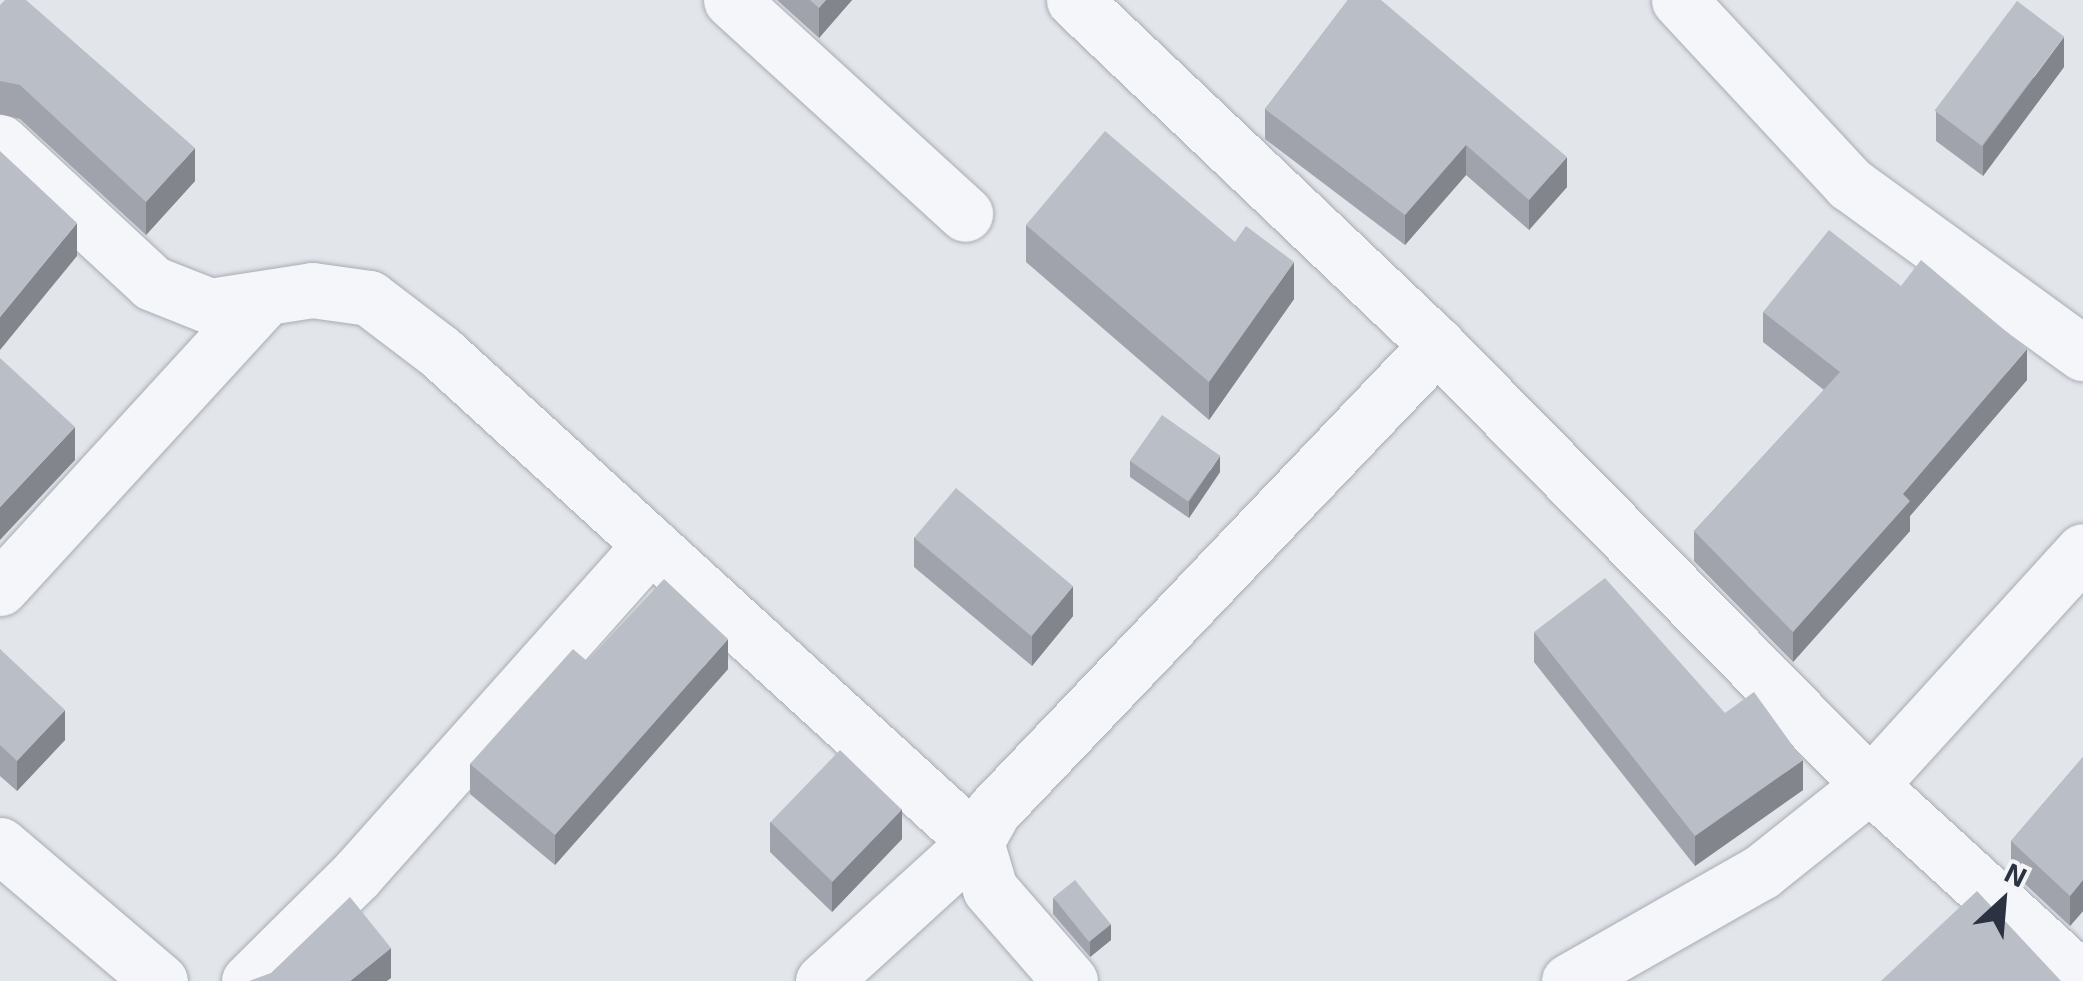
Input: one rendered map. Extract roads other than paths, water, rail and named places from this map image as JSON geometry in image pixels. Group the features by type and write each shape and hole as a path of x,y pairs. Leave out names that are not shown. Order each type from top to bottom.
{"street":[{"path":"731,0 964,214"},
{"path":"1074,0 1436,345 1870,785 2083,980"},
{"path":"1678,0 1850,184 2083,353"},
{"path":"0,142 152,283 210,306 259,304 312,290 368,298 650,545 976,842 990,889 1070,981"},
{"path":"0,588 259,304"},
{"path":"823,981 976,842 1045,753 1436,345"},
{"path":"249,981 357,874 650,545"},
{"path":"1569,981 1761,872 1870,785 2083,551"},
{"path":"0,845 160,981"}]}
